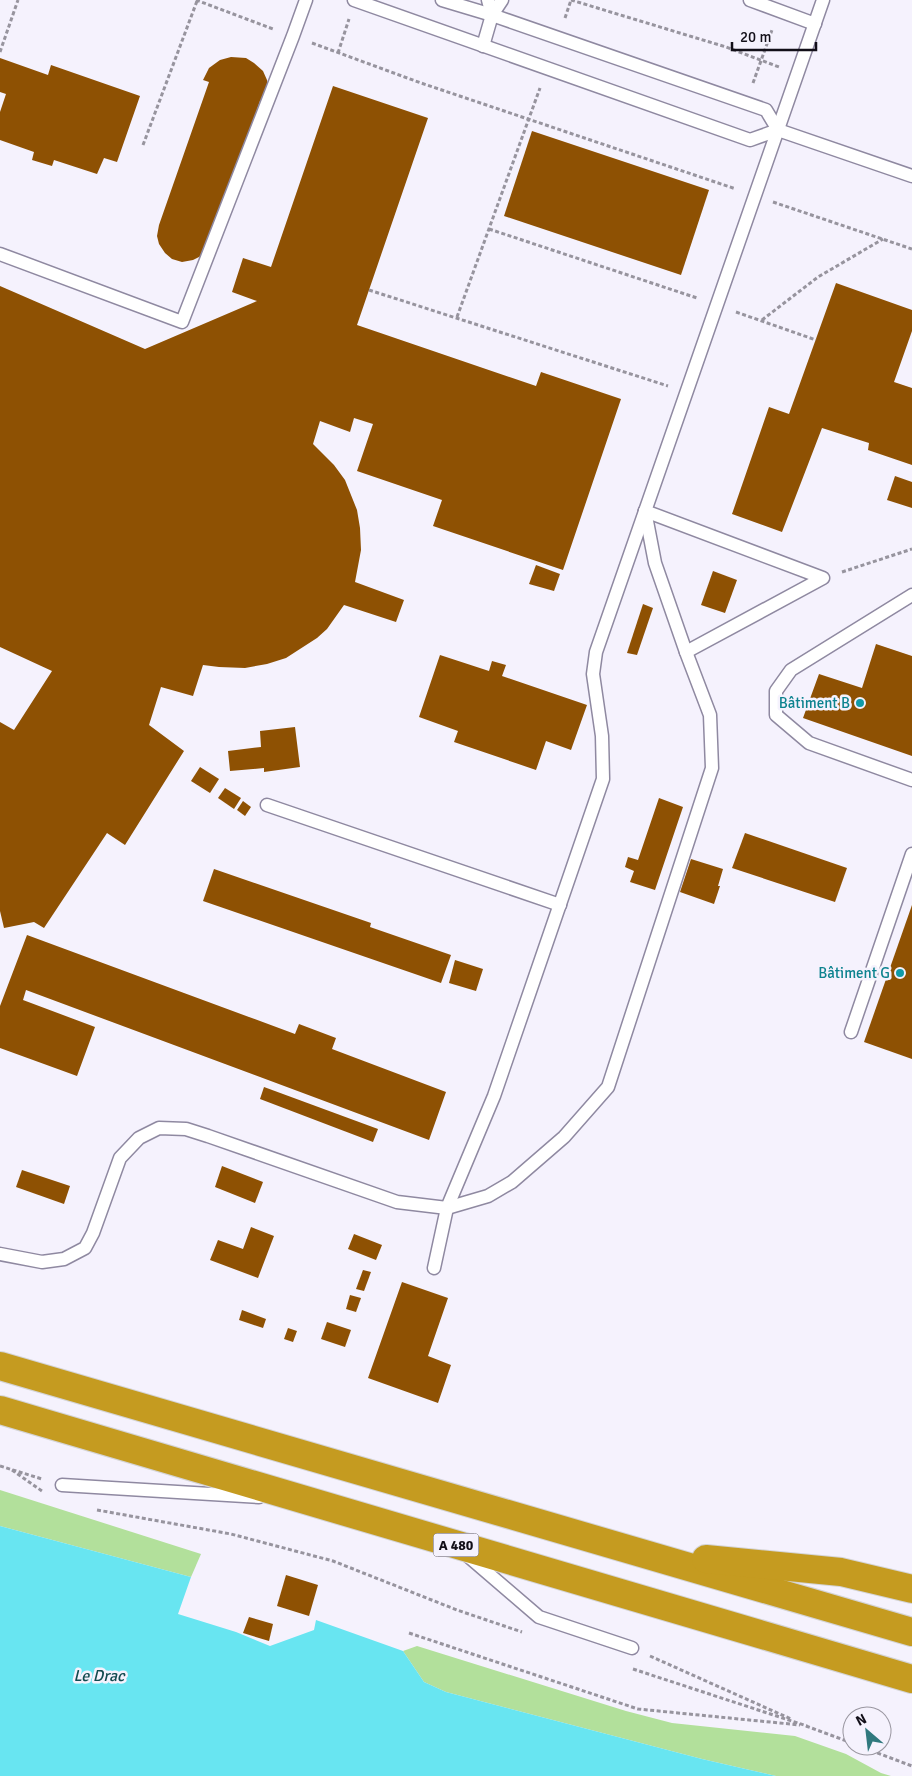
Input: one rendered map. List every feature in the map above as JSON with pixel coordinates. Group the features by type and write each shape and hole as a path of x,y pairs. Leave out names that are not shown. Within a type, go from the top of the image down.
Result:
{"highway":[{"path":"0,1366 912,1632"},
{"name":"A 480","path":"0,1410 912,1679"},
{"path":"642,1552 841,1572 912,1589"}],"lane":[{"path":"0,254 182,322 294,36 306,0"},
{"path":"354,0 750,140 778,130 912,176"},
{"path":"442,0 766,110 778,130"},
{"path":"488,0 492,16"},
{"path":"483,46 492,16 502,0"},
{"path":"750,0 815,24"},
{"path":"434,1268 447,1208 494,1096 604,779 602,736 593,674 596,652 824,0"},
{"path":"645,511 823,578"},
{"path":"0,1254 42,1262 64,1259 85,1248 93,1233 120,1158 139,1138 159,1128 186,1129 397,1202 447,1208 488,1196 512,1182 564,1137 608,1087 712,768 710,715 655,563 645,511"},
{"path":"686,652 823,578"},
{"path":"912,595 791,670 776,691 776,716 809,743 912,780"},
{"path":"267,805 560,905"},
{"path":"851,1032 912,854"},
{"path":"62,1485 304,1500"},
{"path":"454,1544 539,1617 632,1648"}],"path":[{"path":"0,52 18,0"},
{"path":"142,144 197,0 420,83 912,249"},
{"path":"570,0 726,47 798,74"},
{"path":"746,103 779,11"},
{"path":"338,53 346,28"},
{"path":"457,317 528,119"},
{"path":"489,229 718,305 816,340"},
{"path":"761,321 818,277 883,239"},
{"path":"369,290 687,393"},
{"path":"823,578 912,549"},
{"path":"0,1466 62,1485"},
{"path":"12,1470 48,1495"},
{"path":"90,1508 231,1534 333,1561 457,1610 530,1635"},
{"path":"408,1633 638,1709 807,1726"},
{"path":"632,1648 807,1726"},
{"path":"632,1668 842,1739"},
{"path":"886,1756 912,1766"}],"green space":[{"path":"0,1490 201,1554 191,1577 0,1526"},
{"path":"417,1646 626,1711 672,1723 795,1736 842,1753 842,1756 850,1756 881,1773 891,1776 776,1776 702,1759 446,1692 424,1682 403,1651"}],"water":[{"name":"Le Drac","path":"0,1526 191,1577 178,1614 236,1632 270,1646 314,1630 316,1620 403,1651 424,1682 446,1692 702,1759 776,1776 0,1776"}],"building":[{"path":"231,57 246,58 263,71 269,92 265,102 260,101 232,182 201,256 182,262 172,259 159,244 157,236 159,225 209,82 203,80 209,68 220,60"},
{"path":"0,58 48,75 51,65 140,96 117,162 104,158 97,174 54,160 52,166 32,160 34,152 0,140 0,112 6,94 0,92"},
{"path":"333,86 428,118 357,325 536,386 541,372 621,399 563,570 433,526 442,500 357,471 373,424 354,418 350,432 320,421 313,444 334,465 345,480 357,510 361,550 355,582 404,600 396,622 344,605 327,629 317,638 286,658 245,668 203,665 193,696 161,687 149,725 184,751 125,845 107,833 44,928 34,922 4,928 0,911 0,722 14,730 52,671 0,647 0,286 145,349 257,301 232,292 243,258 271,267"},
{"path":"532,131 709,190 681,275 504,216"},
{"path":"836,283 912,310 912,331 894,382 912,388 912,465 868,450 869,443 822,428 782,532 732,514 769,407 789,414"},
{"path":"895,476 912,482 912,508 887,500"},
{"path":"536,565 560,574 554,591 529,584"},
{"path":"713,571 737,580 725,613 701,605"},
{"path":"643,604 653,608 637,655 627,653"},
{"name":"Bâtiment B","path":"876,644 912,656 912,756 803,718 819,674 862,688"},
{"path":"440,655 489,671 492,661 506,665 502,676 587,705 571,750 546,741 536,770 454,742 458,731 419,717"},
{"path":"295,727 300,767 264,772 264,768 230,771 228,751 261,747 260,731"},
{"path":"200,767 219,779 210,793 191,781"},
{"path":"225,788 241,798 234,809 218,798"},
{"path":"659,798 683,807 655,890 630,882 634,871 625,867 628,857 638,860"},
{"path":"243,801 251,807 245,816 237,810"},
{"path":"745,833 847,868 835,902 732,868"},
{"path":"691,859 723,869 714,904 680,892"},
{"path":"214,869 371,923 370,927 451,955 441,983 203,901"},
{"name":"Bâtiment G","path":"912,905 912,1059 864,1042"},
{"path":"27,935 295,1034 299,1024 336,1038 332,1049 446,1092 429,1140 26,990 23,1000 95,1027 77,1076 0,1048 0,1006"},
{"path":"455,960 483,969 476,991 449,983"},
{"path":"264,1087 378,1129 373,1142 260,1099"},
{"path":"222,1166 263,1182 255,1203 215,1187"},
{"path":"22,1170 70,1186 64,1204 16,1187"},
{"path":"251,1227 274,1236 258,1278 210,1260 218,1240 243,1249"},
{"path":"354,1234 382,1245 376,1260 348,1249"},
{"path":"363,1270 371,1272 364,1291 356,1289"},
{"path":"402,1282 448,1298 428,1356 451,1365 438,1403 368,1378"},
{"path":"350,1295 361,1298 356,1312 346,1309"},
{"path":"242,1310 266,1319 263,1328 239,1320"},
{"path":"327,1322 351,1330 345,1347 321,1339"},
{"path":"288,1328 297,1331 293,1342 284,1339"},
{"path":"286,1575 318,1585 309,1616 277,1606"},
{"path":"249,1617 273,1624 269,1641 243,1633"}],"place":[{"name":"Bâtiment B","path":"860,703"},
{"name":"Bâtiment G","path":"900,973"}]}
